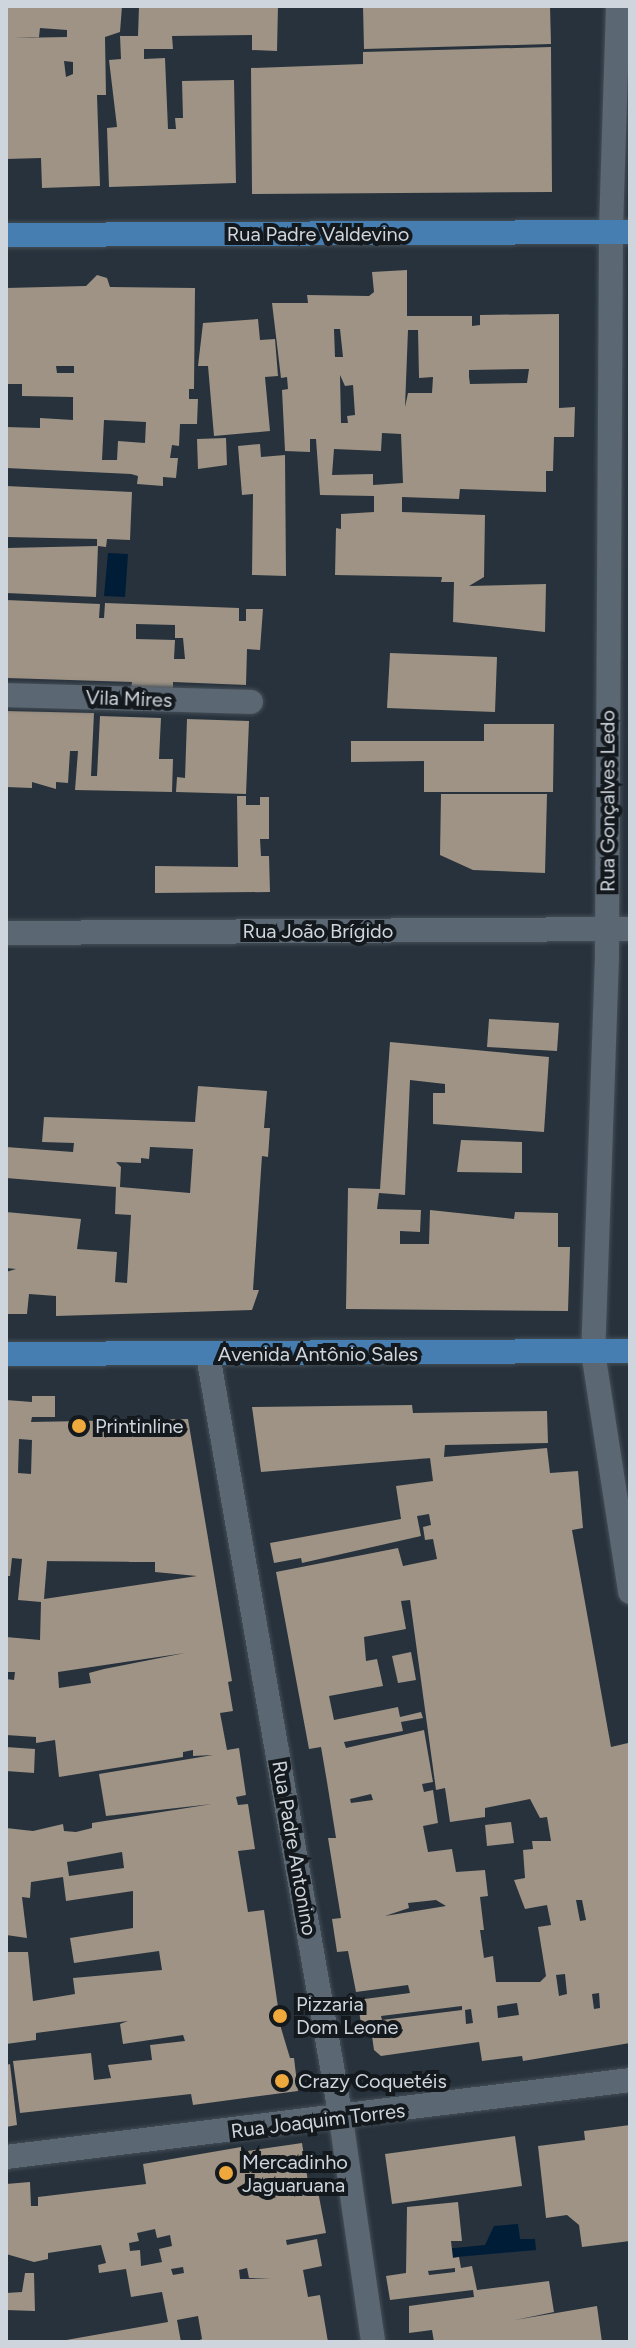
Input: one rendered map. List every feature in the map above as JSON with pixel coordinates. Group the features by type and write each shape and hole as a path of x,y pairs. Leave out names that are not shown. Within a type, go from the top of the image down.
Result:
{"main road":[{"name":"Rua Padre Valdevino","path":"6,235 621,232"},
{"name":"Avenida Antônio Sales","path":"6,1354 630,1351"}],"street":[{"name":"Rua Gonçalves Ledo","path":"618,6 621,232 618,929 593,1352 630,1592"},
{"name":"Vila Mires","path":"6,695 251,702"},
{"name":"Rua João Brígido","path":"6,933 618,929"},
{"name":"Rua Padre Antonino","path":"208,1355 341,2119 373,2342"},
{"name":"Rua Joaquim Torres","path":"6,2157 341,2119 630,2080"}],"water":[{"path":"108,553 128,554 125,597 104,596"},
{"path":"518,2224 520,2239 535,2239 536,2250 445,2258 444,2249 485,2245 494,2226"}],"building":[{"path":"6,6 122,6 120,32 105,37 106,95 97,95 100,186 42,188 41,158 6,159","holes":["40,28 67,30 67,37 13,38 39,37","64,61 73,62 73,74 66,77"]},
{"path":"139,6 278,6 277,51 252,50 252,35 172,36 173,49 144,49 144,59 165,58 168,129 176,129 175,118 183,118 182,81 234,80 236,183 109,187 107,128 117,127 109,60 121,59 120,36 138,36"},
{"path":"363,6 550,6 551,44 364,49"},
{"path":"551,47 552,192 252,194 251,68 363,64 363,52"},
{"path":"407,270 407,316 472,316 472,326 480,325 480,315 559,314 559,408 575,407 574,437 554,437 553,471 546,471 546,492 460,489 459,499 402,497 402,512 485,515 484,577 469,586 546,584 545,632 453,622 454,582 441,582 442,577 335,575 336,528 341,529 341,514 374,512 374,496 320,495 316,439 310,439 310,452 285,451 282,390 288,389 287,377 281,378 272,303 308,303 307,295 369,296 374,292 372,272","holes":["334,329 340,329 343,357 335,357","408,330 418,330 419,378 433,377 432,393 408,393 405,407","529,369 527,383 470,384 469,370","340,375 345,386 353,385 355,415 347,416 348,423 341,423","382,433 401,434 403,483 373,485 373,474 332,475 334,449 381,451"]},
{"path":"97,275 107,278 110,287 195,288 194,389 189,389 189,399 198,399 197,424 180,424 179,446 172,445 170,458 178,458 176,478 163,477 163,486 137,484 138,476 131,474 6,468 6,427 40,428 40,418 73,420 73,397 22,396 22,384 6,384 6,288 86,286","holes":["56,366 74,366 74,373 57,373","104,420 146,422 145,443 118,441 117,460 102,460"]},
{"path":"258,319 260,340 275,339 278,376 265,377 270,431 214,436 208,366 198,366 203,323"},
{"path":"226,438 227,465 198,469 197,439"},
{"path":"260,444 261,457 285,455 286,576 252,575 253,494 242,495 238,446"},
{"path":"6,486 132,492 130,540 107,539 106,547 98,546 96,597 6,593 6,548 97,546 97,539 6,537"},
{"path":"6,600 100,604 99,618 104,618 105,603 239,608 239,621 246,621 246,609 263,609 260,650 247,649 246,685 173,682 173,689 131,688 132,682 6,678","holes":["136,624 175,625 175,638 183,638 185,659 174,659 175,640 136,639"]},
{"path":"390,653 497,657 495,712 387,708"},
{"path":"6,711 94,713 91,776 97,776 100,716 161,718 159,759 173,759 172,792 75,790 78,751 70,751 68,783 56,782 56,789 32,782 32,788 6,787"},
{"path":"187,719 249,721 246,794 176,792 177,777 185,778"},
{"path":"484,724 554,724 553,792 424,792 424,761 351,762 351,741 484,741"},
{"path":"441,794 547,794 545,873 473,870 440,855"},
{"path":"237,796 246,796 246,805 260,805 260,797 269,797 269,839 260,839 261,856 269,856 270,892 155,893 155,866 238,867"},
{"path":"489,1019 559,1023 557,1051 487,1047"},
{"path":"390,1042 549,1057 544,1132 433,1124 433,1093 445,1093 445,1084 410,1080 405,1195 379,1193 377,1209 421,1210 420,1232 400,1231 400,1244 429,1244 430,1210 514,1219 515,1212 558,1213 558,1247 570,1247 568,1311 346,1309 348,1188 380,1189"},
{"path":"198,1086 267,1091 264,1128 270,1128 268,1157 262,1156 253,1290 259,1290 252,1310 56,1316 56,1296 29,1294 27,1314 6,1314 6,1272 16,1269 6,1268 6,1212 81,1219 77,1249 117,1252 115,1282 127,1283 131,1215 115,1214 116,1187 6,1178 6,1147 73,1152 74,1143 42,1142 44,1117 195,1122","holes":["150,1147 193,1149 190,1193 120,1187 121,1167 116,1162 141,1163 141,1158 149,1159"]},
{"path":"461,1140 522,1142 522,1173 457,1172"},
{"path":"32,1396 55,1396 55,1417 32,1417 31,1422 188,1419 232,1681 228,1682 233,1711 220,1713 227,1750 239,1748 246,1795 236,1797 238,1805 248,1804 255,1849 238,1851 248,1912 264,1910 281,2028 290,2058 294,2058 298,2091 193,2105 191,2094 20,2113 13,2061 91,2053 94,2080 111,2078 108,2065 152,2060 150,2045 185,2041 183,2035 123,2044 120,2024 128,2021 36,2033 36,2040 6,2044 6,1952 28,1952 33,2001 75,1994 73,1978 162,1970 159,1951 74,1963 70,1938 133,1928 133,1891 66,1901 63,1877 31,1882 30,1898 22,1897 27,1938 6,1935 6,1828 33,1831 63,1824 64,1831 76,1832 92,1828 92,1823 212,1804 106,1816 99,1774 213,1755 193,1756 193,1750 183,1752 183,1757 59,1777 55,1740 36,1743 36,1737 6,1735 6,1679 14,1680 15,1672 6,1672 6,1637 40,1640 41,1602 18,1600 22,1559 12,1558 10,1576 6,1576 6,1400 32,1402","holes":["19,1439 32,1440 31,1474 18,1473","47,1561 155,1562 155,1572 197,1576 44,1599","185,1653 89,1673 91,1683 59,1688 58,1672","122,1852 124,1868 69,1876 67,1862"]},
{"path":"412,1405 413,1413 547,1411 548,1443 445,1445 444,1457 547,1448 550,1473 578,1471 583,1528 572,1530 611,1747 628,1743 630,1754 630,2043 523,2061 522,2056 482,2061 479,2042 381,2056 374,2050 370,2022 361,2023 357,2000 410,1993 408,1985 356,1992 348,1951 337,1952 332,1919 341,1918 328,1838 336,1838 321,1747 309,1749 276,1572 398,1548 403,1566 437,1559 433,1539 425,1540 423,1527 431,1525 429,1514 417,1516 421,1536 302,1563 301,1558 274,1563 270,1543 401,1519 396,1486 433,1481 430,1458 261,1472 252,1407","holes":["410,1600 436,1790 445,1788 450,1822 485,1817 485,1808 530,1799 540,1818 547,1817 551,1841 532,1841 533,1849 523,1850 525,1878 514,1880 525,1909 547,1905 551,1925 538,1927 546,1976 540,1982 496,1982 493,1956 484,1958 480,1930 484,1930 480,1897 488,1896 485,1870 456,1872 452,1849 428,1852 423,1826 438,1823 433,1790 424,1792 422,1784 433,1782 424,1730 346,1748 344,1742 403,1731 401,1722 423,1718 421,1712 400,1717 398,1707 334,1720 329,1696 383,1686 377,1659 366,1661 364,1637 406,1629 401,1601","371,1794 373,1800 351,1803 350,1799","436,1900 446,1906 385,1916 409,1908 408,1903","576,1900 582,1900 586,1920 580,1921","565,1974 567,1994 559,1996 556,1975","599,1993 600,2008 594,2009 592,1994","517,2003 519,2015 498,2018 497,2006","462,2006 462,2010 382,2020 381,2016","471,2009 473,2023 466,2024 465,2010"]},
{"path":"411,1652 416,1680 398,1683 392,1656"},
{"path":"6,1747 35,1749 34,1773 6,1771"},
{"path":"511,1822 514,1843 487,1846 485,1825"},
{"path":"10,2064 17,2125 6,2127 6,2065"},
{"path":"630,2125 630,2241 582,2247 579,2225 567,2215 546,2218 538,2146 585,2140 584,2131"},
{"path":"515,2136 522,2186 392,2204 385,2154"},
{"path":"302,2143 308,2182 316,2181 326,2233 286,2240 287,2245 317,2239 322,2266 303,2270 308,2297 320,2295 328,2342 195,2342 202,2339 198,2316 177,2320 181,2342 55,2342 168,2322 162,2292 131,2297 126,2269 99,2273 98,2265 106,2263 101,2245 48,2253 48,2259 34,2262 6,2254 6,2184 30,2182 31,2206 38,2206 38,2197 146,2184 143,2164 241,2147 241,2152","holes":["155,2229 157,2238 170,2235 172,2246 159,2249 162,2262 141,2266 140,2250 130,2251 129,2243 139,2241 137,2233","183,2267 184,2273 173,2275 171,2269","247,2268 249,2278 271,2279 240,2279 239,2270"]},
{"path":"458,2202 462,2241 451,2241 453,2258 459,2257 461,2268 472,2266 477,2290 549,2281 554,2312 515,2320 597,2306 602,2342 434,2342 432,2330 409,2333 409,2306 474,2297 473,2290 390,2300 386,2276 406,2273 407,2207","holes":["455,2268 455,2272 429,2275 428,2271"]},
{"path":"25,2273 34,2273 35,2311 6,2310 6,2293 22,2292"}],"place":[{"name":"Printinline","path":"79,1426"},
{"name":"Pizzaria Dom Leone","path":"280,2016"},
{"name":"Crazy Coquetéis","path":"282,2081"},
{"name":"Mercadinho Jaguaruana","path":"226,2173"}]}
